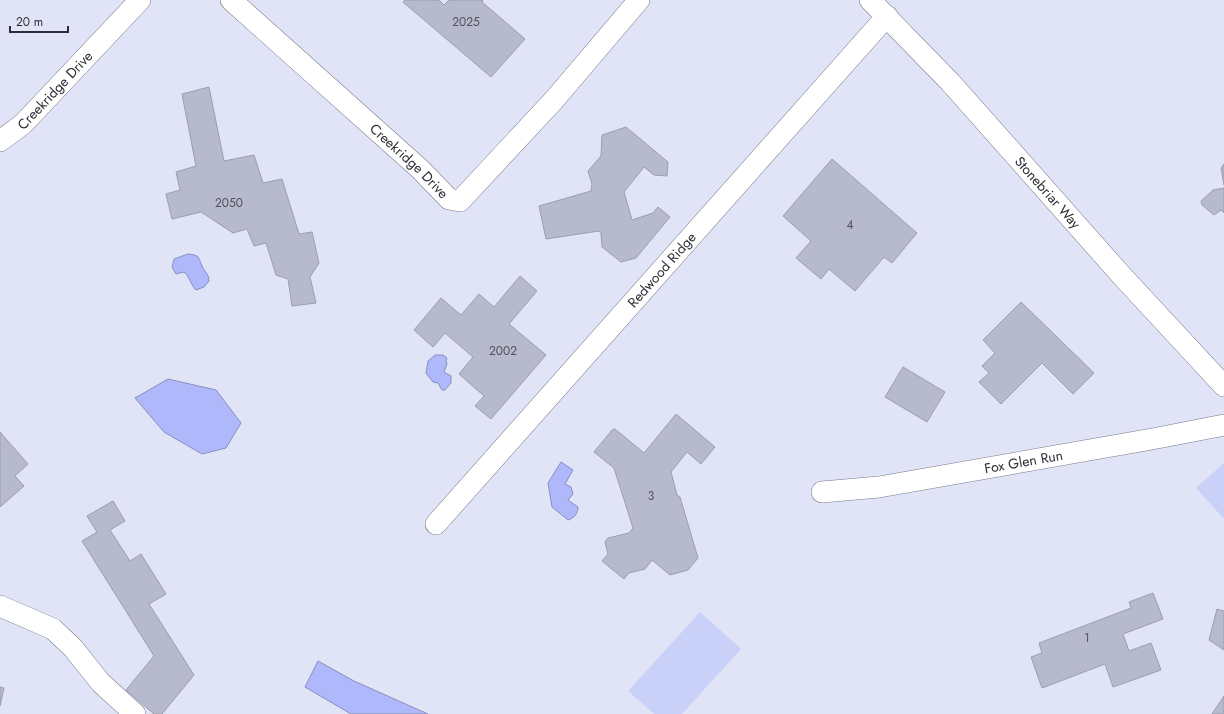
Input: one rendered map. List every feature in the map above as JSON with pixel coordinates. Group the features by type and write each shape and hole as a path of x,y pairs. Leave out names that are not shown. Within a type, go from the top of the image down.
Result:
{"street":[{"name":"Creekridge Drive","path":"0,141 24,124 140,0"},
{"name":"Creekridge Drive","path":"231,0 420,169 449,199 460,201 554,100 639,0"},
{"name":"Stonebriar Way","path":"870,0 950,82 1122,276 1224,386"},
{"name":"Redwood Ridge","path":"436,524 887,16"},
{"name":"Fox Glen Run","path":"822,492 879,488 1145,440 1224,424"},
{"path":"0,606 53,629 73,648 100,683 135,714"}],"shaded area":[{"path":"1224,463 1224,519 1196,488"},
{"path":"700,612 741,649 682,714 654,714 628,691"}],"water":[{"path":"188,254 198,257 209,278 209,281 204,287 196,290 184,272 176,274 172,267 174,259"},
{"path":"435,355 443,355 447,358 447,364 444,372 451,376 451,383 445,390 442,390 438,383 433,382 426,373 428,361"},
{"path":"168,379 216,390 241,423 226,448 202,454 164,432 135,398"},
{"path":"561,462 573,470 565,484 571,487 573,494 568,500 578,507 575,515 568,520 552,507 548,483"},
{"path":"318,661 354,681 428,714 351,714 305,687"}],"building":[{"path":"405,0 439,0 444,5 449,0 483,0 482,2 525,39 491,77 403,2"},
{"path":"209,87 224,161 254,155 263,183 282,179 299,234 312,232 319,263 310,277 316,303 292,306 288,279 276,275 266,243 254,246 247,229 233,233 201,212 172,219 166,194 180,190 176,172 196,166 182,94"},
{"path":"626,127 668,162 667,176 654,175 644,167 624,192 632,220 653,213 658,207 670,217 636,258 621,262 602,247 601,233 599,231 546,239 539,206 591,191 592,184 588,171 601,156 602,135"},
{"path":"832,159 917,233 892,263 884,257 855,291 829,269 821,279 796,258 811,241 783,216"},
{"path":"1224,164 1224,185 1221,168"},
{"path":"1224,188 1224,213 1221,210 1214,215 1202,205 1201,201 1213,190"},
{"path":"520,276 537,291 509,324 546,355 491,419 475,406 484,396 459,374 473,357 445,333 433,347 414,330 441,298 461,315 479,294 494,307"},
{"path":"1021,302 1094,373 1073,394 1042,363 1001,404 979,382 989,373 982,366 995,353 983,340"},
{"path":"903,367 945,392 927,422 885,397"},
{"path":"676,414 715,447 701,464 687,452 671,472 698,558 688,570 670,575 652,560 645,569 629,573 624,579 602,561 608,554 605,542 608,538 629,533 633,528 614,468 594,452 612,430 615,429 644,453"},
{"path":"0,432 28,464 15,476 24,486 0,507"},
{"path":"113,501 125,521 110,530 130,561 141,554 166,594 149,604 194,675 162,714 154,714 126,690 154,656 82,541 97,532 87,516"},
{"path":"1153,593 1163,619 1123,634 1129,651 1151,643 1161,670 1113,687 1105,664 1042,688 1031,657 1042,653 1039,643 1131,608 1129,602"},
{"path":"1217,609 1224,611 1224,650 1209,640"},
{"path":"0,687 4,688 0,706"},
{"path":"1224,696 1224,714 1212,714"}]}
